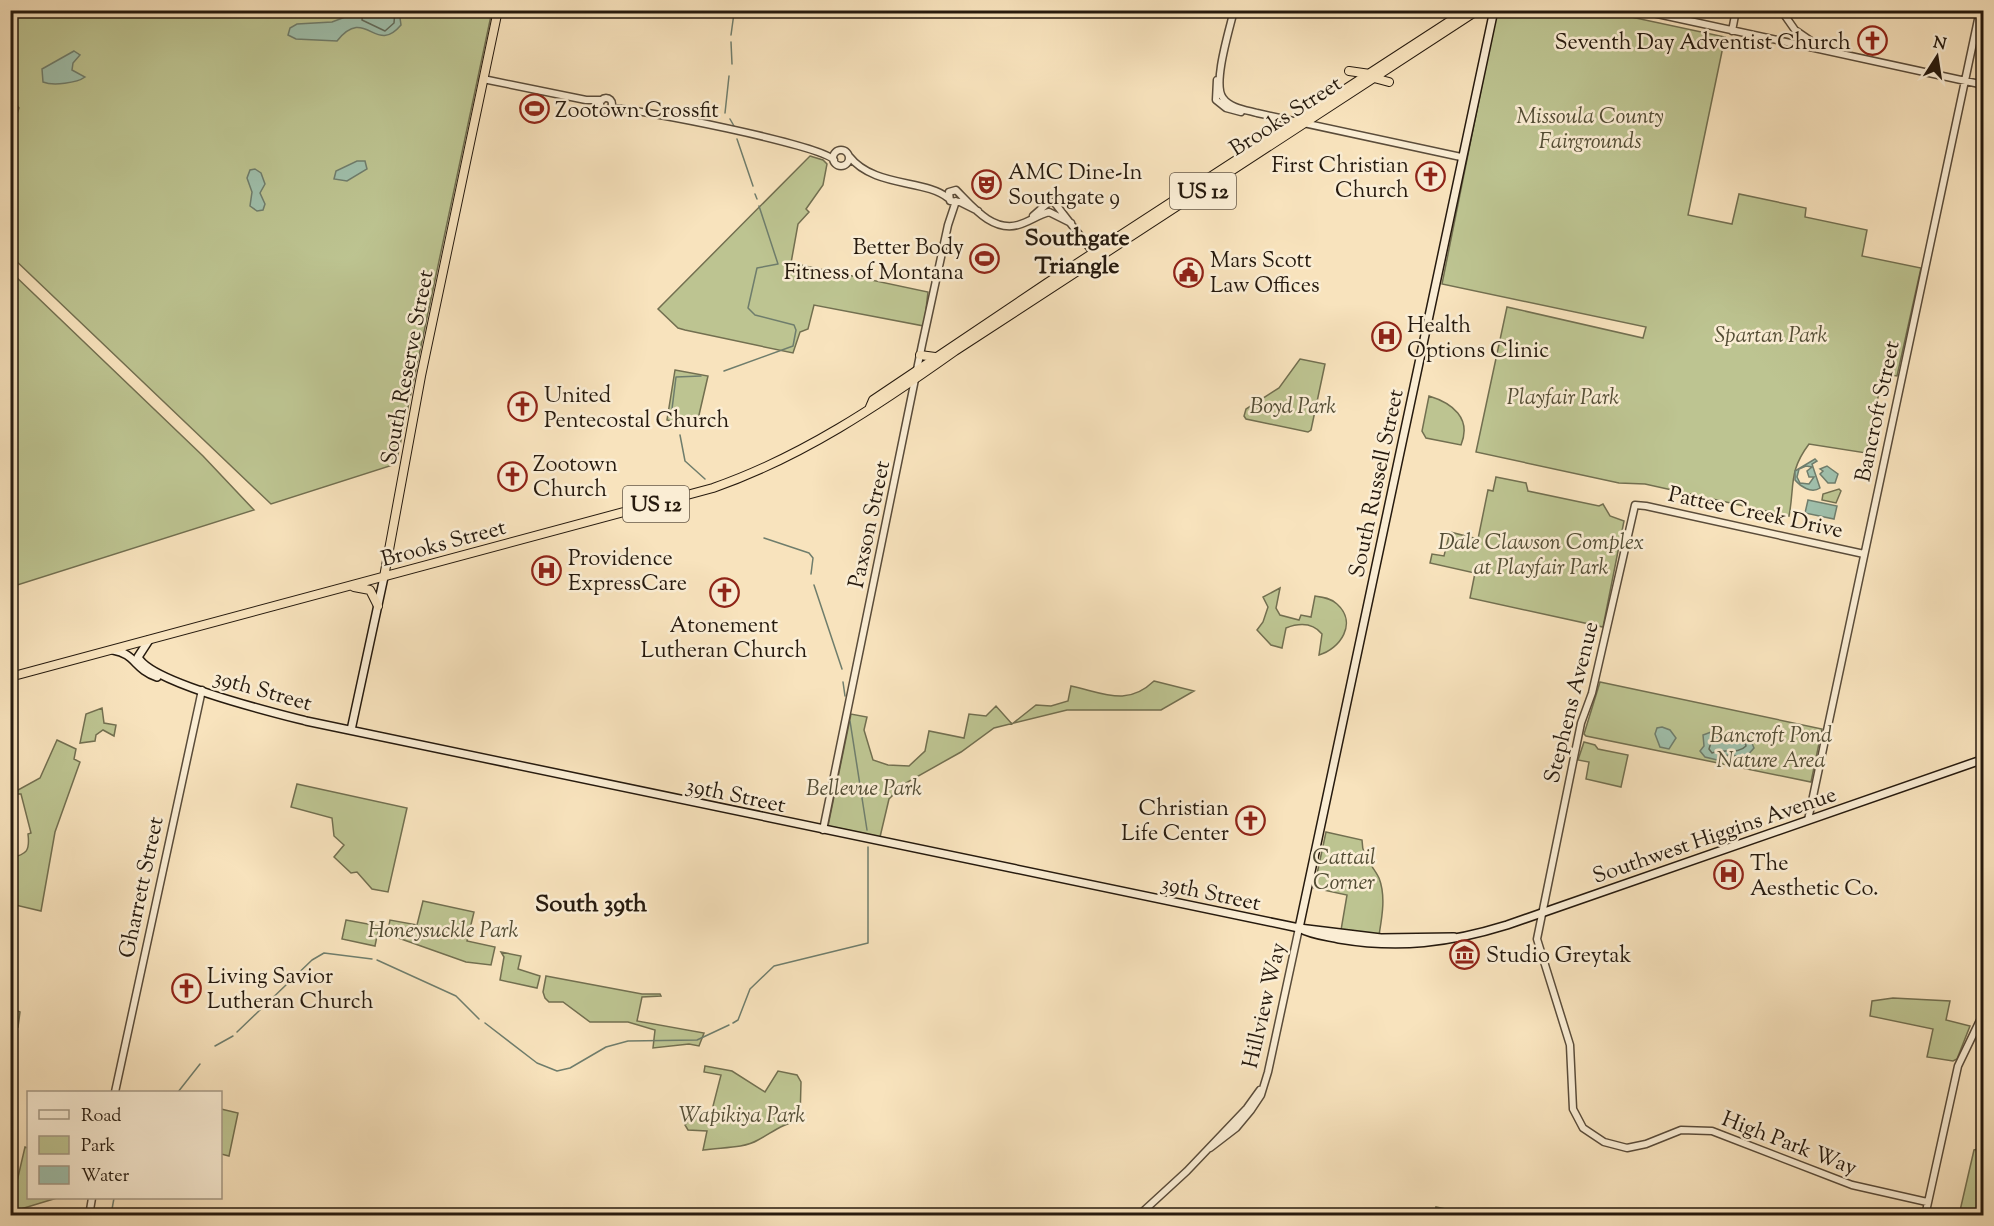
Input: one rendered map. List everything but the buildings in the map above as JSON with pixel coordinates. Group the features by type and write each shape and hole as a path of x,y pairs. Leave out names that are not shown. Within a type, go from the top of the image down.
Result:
{"highway":[{"name":"South Reserve Street","path":"384,577 421,376 498,10"},
{"name":"Brooks Street","path":"1302,122 1353,85 1372,76 1467,10"},
{"name":"Brooks Street","path":"10,677 727,483 794,455 870,407 873,400 916,375 1372,76 1478,10"},
{"path":"1353,85 1354,78 1349,71 1389,82"},
{"name":"Brooks Street","path":"916,375 939,355 1096,256"},
{"path":"920,355 928,358 939,355"},
{"path":"349,586 370,590 378,606"}],"main road":[{"name":"South Russell Street","path":"1299,928 1494,10"},
{"name":"South Reserve Street","path":"351,730 384,577"},
{"name":"39th Street","path":"149,640 139,653 139,660 169,679"},
{"name":"39th Street","path":"113,650 128,653 146,673 250,706 351,730 1299,928"},
{"name":"Southwest Higgins Avenue","path":"1299,928 1369,937 1423,938 1454,937 1499,927 1983,759"},
{"name":"Southwest Higgins Avenue","path":"1299,928 1309,934 1371,944 1441,943 1454,937"},
{"name":"Southwest Higgins Avenue","path":"1371,944 1418,942 1423,938"}],"street":[{"path":"1234,10 1220,73 1220,91 1225,101 1257,113 1461,157"},
{"path":"1639,10 1983,84"},
{"path":"1732,31 1736,10"},
{"path":"1781,10 1795,30 1826,52"},
{"name":"Bancroft Street","path":"1808,820 1980,10"},
{"path":"483,79 601,103 605,110 611,105 814,149 845,151 867,170"},
{"path":"814,149 834,160 838,165 867,170 890,181 958,199 990,221 1002,226 1011,226 1053,211"},
{"path":"834,160 837,151"},
{"path":"846,165 849,156"},
{"path":"949,196 956,190 958,199"},
{"name":"Paxson Street","path":"948,225 949,196"},
{"name":"Paxson Street","path":"823,830 920,355 948,225 958,199"},
{"path":"1029,220 1046,204 1053,201 1053,211"},
{"path":"1046,204 1071,223 1096,256"},
{"name":"Pattee Creek Drive","path":"1640,504 1864,554"},
{"name":"Stephens Avenue","path":"1542,913 1580,730 1592,693 1632,509 1640,504"},
{"name":"Gharrett Street","path":"115,1091 202,690"},
{"name":"High Park Way","path":"1542,913 1537,943 1571,1052 1574,1109 1580,1123 1593,1137 1627,1148 1646,1144 1681,1130 1712,1131 1852,1185 1927,1202"},
{"name":"Hillview Way","path":"1138,1215 1210,1148 1236,1128 1258,1100 1268,1072 1299,928"},
{"path":"1924,1215 1958,1066 1983,1011"},
{"path":"89,1215 92,1199"}],"green space":[{"path":"1497,10 1603,11 1725,37 1688,215 1732,224 1739,194 1806,208 1805,217 1867,230 1862,256 1921,268 1897,376 1883,374 1866,453 1809,444 1795,471 1789,516 1645,484 1619,483 1476,452 1507,307 1643,338 1646,327 1442,284"},
{"path":"17,11 492,11 396,464 271,504 12,257 14,236 10,232 10,119 13,112 17,114 19,108 14,102 17,93 10,90 13,44 11,38"},
{"path":"810,156 823,160 827,164 823,185 806,209 809,212 798,224 791,263 928,292 924,326 814,305 808,329 800,332 793,353 678,328 658,309"},
{"path":"11,272 203,456 254,510 11,587"},
{"name":"Boyd Park","path":"1300,359 1325,364 1311,430 1308,432 1246,419 1244,416 1246,409 1279,388"},
{"path":"675,370 708,376 696,428 667,420"},
{"path":"1429,396 1452,407 1462,419 1464,435 1461,445 1426,438 1422,431"},
{"name":"Dale Clawson Complex at Playfair Park","path":"1496,477 1526,483 1528,491 1599,506 1603,504 1610,516 1624,521 1603,627 1470,598 1475,573 1430,563 1432,554 1444,556 1450,532 1478,539 1488,490 1493,491"},
{"path":"1839,489 1841,491 1836,503 1822,500 1823,494"},
{"path":"1280,588 1276,608 1280,615 1299,620 1301,615 1311,617 1315,596 1329,599 1337,604 1343,611 1346,627 1344,634 1334,647 1319,655 1322,634 1310,626 1296,625 1286,628 1282,648 1271,645 1257,630 1263,622 1268,607 1263,597"},
{"path":"1154,681 1194,691 1161,710 1067,710 1013,723 1036,705 1051,706 1068,701 1071,686 1115,696 1125,696 1144,689"},
{"name":"Bancroft Pond Nature Area","path":"1600,682 1822,729 1811,782 1586,736 1584,734"},
{"name":"Bellevue Park","path":"996,706 1012,724 994,728 961,752 904,784 889,799 880,837 828,826 851,714 867,717 864,730 873,760 888,765 909,766 925,751 929,731 964,738 969,714 986,716"},
{"path":"102,708 104,723 116,725 114,736 103,730 96,735 95,741 80,743 86,714"},
{"path":"57,740 76,749 74,759 80,762 55,832 41,911 11,904 11,858 26,851 28,834 31,833 21,794 17,794 18,790 40,778"},
{"path":"1584,742 1595,745 1598,749 1628,755 1621,787 1586,779 1589,762 1578,760"},
{"path":"297,784 407,808 388,892 372,889 357,872 351,873 334,857 344,845 334,836 332,818 291,807"},
{"name":"Cattail Corner","path":"1326,832 1362,840 1366,856 1381,885 1383,906 1379,935 1341,930 1347,895 1314,888"},
{"name":"Honeysuckle Park","path":"423,901 474,912 467,941 495,947 491,965 466,962 387,934 390,920 417,925"},
{"path":"346,920 379,926 375,946 342,939"},
{"name":"Honeysuckle Park","path":"501,952 521,956 518,969 540,976 537,988 500,980 504,957"},
{"name":"Honeysuckle Park","path":"546,976 642,994 660,994 661,996 642,997 637,1021 704,1033 699,1046 689,1044 653,1048 655,1030 628,1022 590,1022 563,1002 549,1002 545,998 543,992"},
{"path":"1893,998 1950,1001 1946,1020 1970,1026 1957,1059 1953,1061 1927,1057 1933,1029 1870,1016 1872,1001"},
{"path":"11,1008 20,1012 18,1027 11,1025"},
{"name":"Wapikiya Park","path":"705,1066 732,1071 765,1092 778,1071 797,1075 801,1082 800,1120 783,1126 752,1143 703,1150 707,1131 688,1130 685,1125 696,1111 711,1114 721,1075 704,1072"},
{"path":"222,1109 238,1113 229,1156 222,1154"},
{"path":"25,1147 27,1148 27,1199 54,1199 11,1212 11,1189 15,1190"},
{"path":"1983,1148 1983,1215 1959,1215 1974,1150"},
{"path":"1436,1207 1475,1215 1434,1215"}],"water":[{"path":"361,11 399,11 401,25 392,33 384,36 363,28 347,31 337,41 296,39 288,35 290,28 297,24 332,22"},
{"path":"74,51 80,55 73,63 72,70 85,77 65,83 43,82 42,69"},
{"path":"357,161 365,161 367,169 347,181 334,179 336,171"},
{"path":"255,169 261,173 265,184 260,193 265,204 263,210 257,211 250,206 252,192 247,178 250,170"},
{"path":"1815,459 1817,461 1812,464 1820,488 1809,490 1803,487 1795,480 1795,471","holes":["1806,466 1812,467 1807,471 1809,477 1814,477 1809,484 1800,483 1797,477 1799,469"]},
{"path":"1827,466 1838,474 1835,483 1828,483 1820,474 1823,471 1820,469"},
{"path":"1808,500 1837,506 1834,519 1805,513"},
{"path":"1657,728 1670,730 1676,738 1669,749 1660,747 1655,734"},
{"path":"1711,732 1727,737 1730,732 1742,735 1748,738 1754,748 1744,759 1742,756 1720,755 1717,760 1705,757 1700,751 1704,746 1703,735"}],"waterway":[{"path":"731,35 734,13"},
{"path":"731,42 732,64"},
{"path":"725,113 729,76"},
{"path":"730,119 734,126"},
{"path":"737,139 753,186"},
{"path":"755,194 757,199"},
{"path":"724,371 793,346 796,330 794,325 755,315 748,308 757,268 778,264 759,206"},
{"path":"672,409 676,377 701,376"},
{"path":"680,435 685,461 705,479"},
{"path":"764,538 809,553 813,558 811,574"},
{"path":"814,585 842,669"},
{"path":"843,682 845,696"},
{"path":"850,721 867,830"},
{"path":"733,1023 738,1020 750,989 774,966 868,943 868,847"},
{"path":"237,1032 312,960 324,953 372,959"},
{"path":"377,960 456,996 479,1019"},
{"path":"485,1023 537,1063 557,1071 570,1068 606,1047 628,1041 697,1040 729,1025"},
{"path":"215,1046 233,1036"},
{"path":"179,1091 200,1064"},
{"path":"111,1215 114,1199"}],"place":[{"name":"Seventh Day Adventist Church","path":"1872,41"},
{"name":"Zootown Crossfit","path":"534,109"},
{"name":"First Christian Church","path":"1430,177"},
{"name":"AMC Dine-In Southgate 9","path":"987,184"},
{"name":"Better Body Fitness of Montana","path":"985,259"},
{"name":"Mars Scott Law Offices","path":"1189,272"},
{"name":"Health Options Clinic","path":"1386,337"},
{"name":"United Pentecostal Church","path":"523,407"},
{"name":"Zootown Church","path":"512,476"},
{"name":"Providence ExpressCare","path":"547,570"},
{"name":"Atonement Lutheran Church","path":"724,592"},
{"name":"Christian Life Center","path":"1250,820"},
{"name":"The Aesthetic Co.","path":"1729,875"},
{"name":"Studio Greytak","path":"1465,954"},
{"name":"Living Savior Lutheran Church","path":"186,988"}],"district":[{"name":"Southgate Triangle","path":"1077,251"},
{"name":"South 39th","path":"591,903"}],"park label":[{"name":"Missoula County Fairgrounds","path":"1590,128"},
{"name":"Spartan Park","path":"1771,334"},
{"name":"Playfair Park","path":"1563,396"}]}
